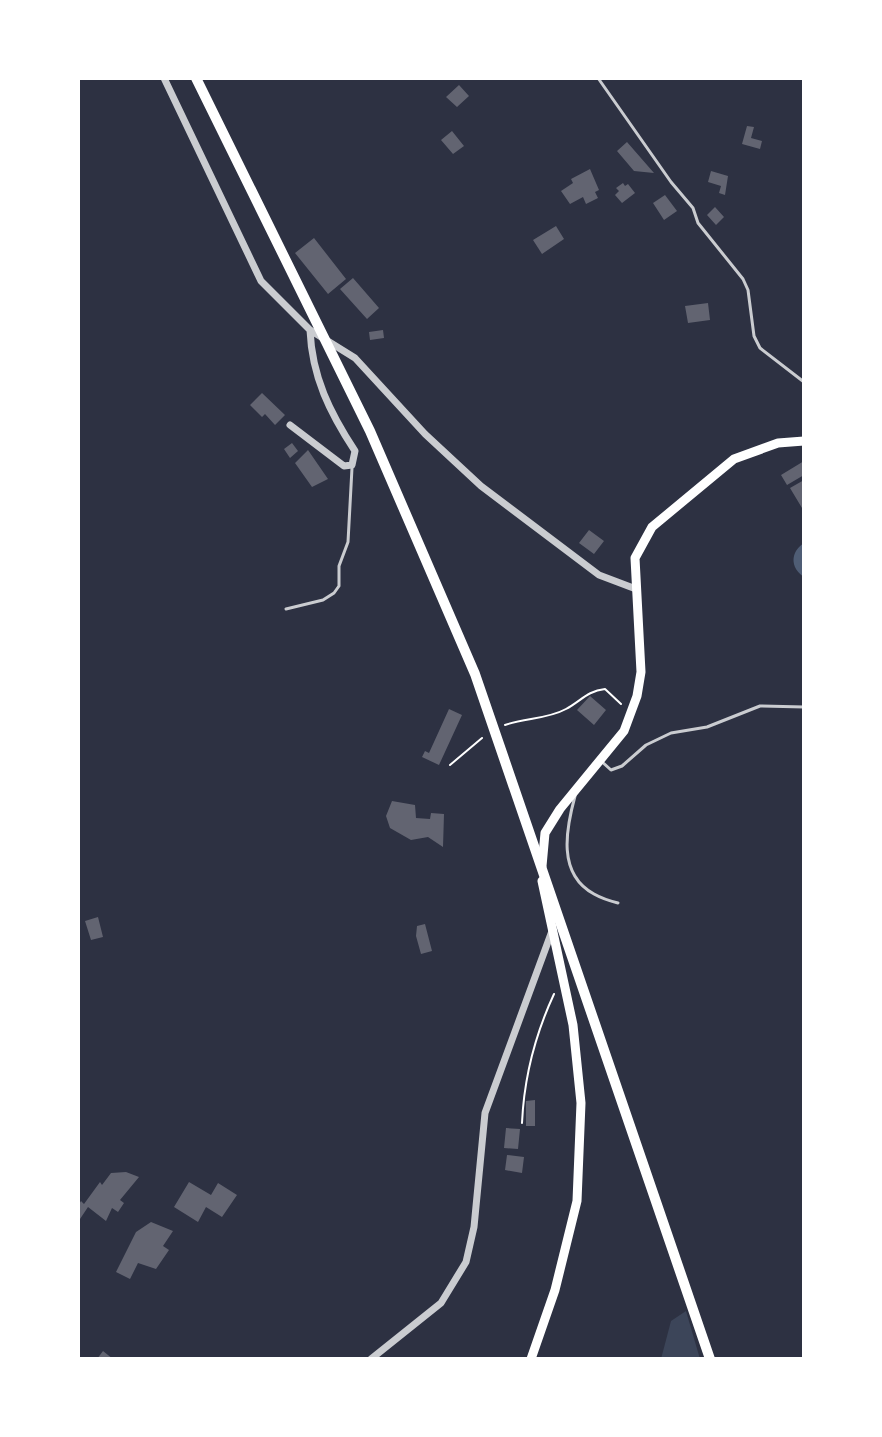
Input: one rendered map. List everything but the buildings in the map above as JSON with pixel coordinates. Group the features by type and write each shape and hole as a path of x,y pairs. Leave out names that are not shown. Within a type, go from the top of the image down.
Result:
{"main road":[{"path":"196,78 370,431 475,674 710,1359"},
{"path":"531,1359 555,1290 577,1201 581,1103 573,1025 542,882 545,833 624,731 641,672 635,558 652,527 734,459 778,443 804,441"}],"street":[{"path":"164,78 261,281 310,330 355,358 425,434 481,486 599,575 636,589"},
{"path":"290,425 344,466 352,465 355,451 331,415 321,390 311,352 310,330"},
{"path":"371,1359 441,1303 466,1262 474,1227 485,1113 552,929"}],"lane":[{"path":"598,78 671,182 693,208 698,223 743,279 748,290 754,336 760,348 804,382"},
{"path":"286,609 323,600 339,586 339,566 348,542 352,465"},
{"path":"601,761 611,770 622,766 646,745 671,733 707,727 760,706 804,707"},
{"path":"577,789 568,823 566,854 573,873 592,893 618,903"}],"path":[{"path":"497,730 506,724 567,708 595,690 605,689 630,713"},
{"path":"450,765 487,736"},
{"path":"522,1123 524,1089 532,1057 545,1013 563,975"}],"shaded area":[{"path":"804,543 804,577 794,565 794,555"},
{"path":"686,1311 700,1359 661,1359 671,1321"}]}
